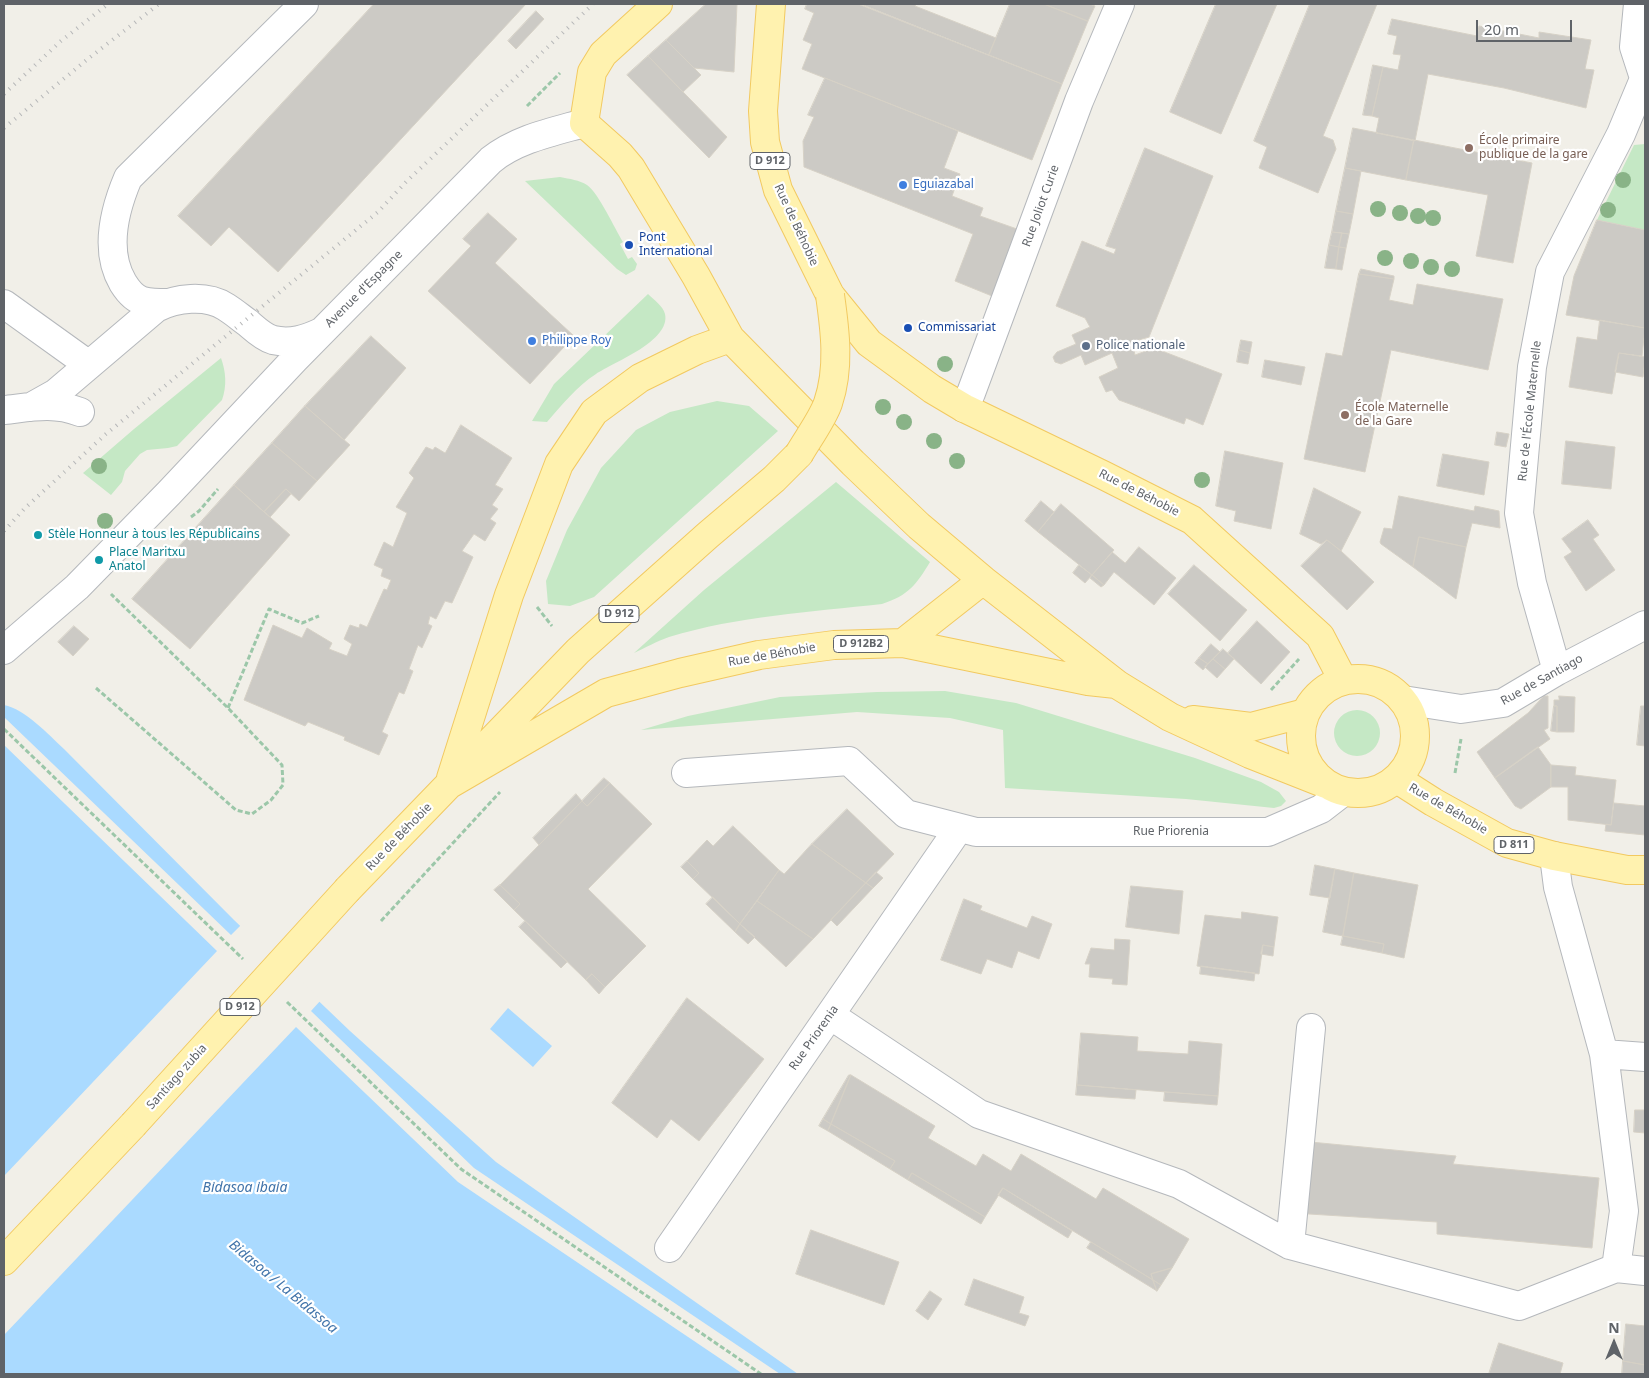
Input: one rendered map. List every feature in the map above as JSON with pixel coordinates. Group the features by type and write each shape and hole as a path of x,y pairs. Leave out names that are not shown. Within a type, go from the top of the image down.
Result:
{"main road":[{"path":"584,123 592,72 596,64 603,54 658,4"},
{"name":"Rue de Béhobie","path":"771,4 763,111 765,142 778,190 830,294 869,343 932,388 964,408 1103,474 1192,520 1320,636 1343,680"},
{"name":"Rue de Béhobie","path":"584,123 620,155 631,168 696,276 730,338 853,463 920,526 983,580 1118,685 1170,717 1250,754 1334,788"},
{"name":"Rue de Béhobie","path":"348,889 578,651 774,479 799,454 828,404 834,374 836,334 830,294"},
{"name":"Rue de Béhobie","path":"450,784 509,595 559,464 594,412 640,378 697,350 730,338"},
{"name":"D 912B2","path":"903,643 983,580"},
{"name":"Rue de Béhobie","path":"450,784 606,693 680,673 759,655 834,645 903,643 1088,681 1118,685"},
{"path":"1360,678 1376,681 1391,688 1403,700 1412,715 1416,732 1415,749 1408,765 1398,779 1381,789 1362,794 1334,788 1311,770 1302,752 1300,732 1305,713 1314,699 1327,687 1343,680 1360,678"},
{"name":"Rue de Béhobie","path":"1170,717 1251,726 1305,713"},
{"name":"Rue de Béhobie","path":"1398,779 1433,802 1507,843 1554,856 1627,870 1645,870"},
{"name":"Santiago zubia","path":"4,1261 133,1125 348,889"}],"street":[{"path":"304,4 128,178 119,201 114,224 112,249 115,266 126,288 142,301 167,303 190,299 214,302 225,306 272,340 298,341 323,331"},
{"name":"Rue Joliot Curie","path":"964,408 1079,100 1120,4"},
{"path":"1638,4 1634,47 1645,79"},
{"name":"Rue de l'École Maternelle","path":"1557,671 1532,582 1519,513 1532,366 1550,272 1621,134 1645,79"},
{"name":"Avenue d'Espagne","path":"4,650 77,587 471,179 502,151 516,144 584,123"},
{"path":"31,407 56,393 156,308 167,303"},
{"path":"4,304 88,366"},
{"path":"4,410 54,405 80,412"},
{"name":"Rue de Santiago","path":"1403,700 1461,709 1503,703 1557,671 1645,625"},
{"name":"Rue Priorenia","path":"686,773 849,762 906,814 976,832 1268,832 1321,809 1334,788"},
{"name":"Rue Priorenia","path":"669,1248 959,828"},
{"path":"1554,856 1558,887 1604,1054 1624,1211 1616,1268"},
{"path":"830,1014 979,1114 1179,1184 1290,1244 1519,1306 1616,1268 1645,1271"},
{"path":"1290,1244 1311,1028"},
{"path":"1604,1054 1645,1057"}],"path":[{"path":"524,110 562,71"},
{"path":"533,602 552,626"},
{"path":"96,688 236,810 252,814 271,800 283,785 282,765 156,636 120,604"},
{"path":"228,708 269,609 302,623 319,616"},
{"path":"1266,696 1302,656"},
{"path":"4,729 246,963"},
{"path":"1456,773 1462,731"},
{"path":"382,920 504,788"},
{"path":"282,997 461,1169 761,1374"}],"green space":[{"path":"1645,144 1645,230 1597,220 1634,145"},
{"path":"560,177 581,182 591,189 623,242 620,244 628,259 632,257 637,264 635,270 626,275 617,269 525,181"},
{"path":"648,294 665,314 664,324 651,342 582,384 547,422 532,421 554,384"},
{"path":"221,358 225,379 225,390 222,400 177,446 147,450 140,454 125,471 122,482 111,495 83,473 134,429"},
{"path":"717,401 749,406 778,431 594,597 570,606 548,604 546,581 567,530 601,468 636,430 670,412"},
{"path":"836,482 930,562 911,588 899,597 882,604 748,619 721,624 669,637 634,653 704,590"},
{"path":"945,691 1016,703 1195,758 1261,782 1279,792 1286,801 1281,806 1274,808 1186,799 1005,788 1003,730 950,718 857,712 641,730 688,716 780,697"},
{"path":"1357,710 1370,714 1376,720 1380,733 1376,746 1370,752 1357,756 1344,752 1338,746 1334,733 1338,720 1344,714"}],"water":[{"name":"Bidasoa ibaia","path":"4,705 20,711 44,730 234,920 350,1031 496,1162 798,1374 4,1374"},
{"path":"508,1008 552,1046 533,1067 490,1029"}],"pier":[{"path":"4,717 231,935 242,924 321,1000 311,1011 474,1168 780,1374 743,1374 458,1182 296,1027 4,1335 4,1176 217,951 4,745"}],"building":[{"path":"374,4 526,4 278,272 229,227 211,246 178,216"},
{"path":"706,4 737,4 734,72 694,68 666,40"},
{"path":"807,4 858,4 1062,84 1032,160 802,69 812,44 803,40 814,13 805,9"},
{"path":"861,4 916,4 915,6 996,38 989,55"},
{"path":"1010,4 1044,4 1088,21 1062,84 989,55"},
{"path":"1044,4 1089,4 1095,6 1088,21"},
{"path":"1216,4 1277,4 1221,134 1170,112"},
{"path":"1310,4 1377,4 1323,136 1333,140 1336,149 1318,193 1259,168 1267,147 1254,141"},
{"path":"536,11 544,19 516,49 508,41"},
{"path":"1392,19 1477,36 1479,26 1539,38 1539,32 1591,40 1585,69 1594,70 1586,108 1504,88 1428,74 1415,141 1376,133 1379,118 1372,116 1383,67 1398,70 1401,55 1393,54 1397,36 1388,34"},
{"path":"666,40 701,75 683,92 648,56"},
{"path":"648,56 727,137 709,158 627,75"},
{"path":"1373,65 1383,67 1372,116 1363,115"},
{"name":"Eguiazabal","path":"825,78 958,131 944,168 960,174 952,196 983,208 980,216 1017,229 992,296 955,281 973,234 804,167 803,141 814,117 808,115"},
{"path":"1353,128 1414,140 1406,180 1345,168"},
{"path":"1414,140 1532,163 1513,263 1476,256 1488,195 1406,180"},
{"path":"1145,148 1213,176 1149,337 1132,342 1135,355 1154,348 1222,374 1203,425 1186,418 1184,424 1119,400 1112,390 1106,392 1099,377 1118,368 1112,353 1085,365 1081,355 1061,364 1055,362 1053,357 1057,352 1076,344 1072,335 1090,327 1085,318 1056,306 1082,241 1114,254 1116,249 1106,246"},
{"path":"1345,168 1361,171 1353,214 1336,211"},
{"path":"1336,211 1353,214 1349,234 1332,232"},
{"path":"488,213 517,239 495,263 574,336 530,384 428,291 471,246 463,239"},
{"path":"1597,220 1645,230 1645,328 1566,315 1574,276"},
{"path":"1332,232 1342,233 1339,247 1329,245"},
{"path":"1342,233 1349,234 1346,248 1339,247"},
{"path":"1329,245 1339,247 1336,269 1325,268"},
{"path":"1339,247 1346,248 1342,270 1336,269"},
{"path":"1361,269 1394,276 1394,279 1359,274"},
{"name":"École Maternelle de la Gare","path":"1359,274 1394,279 1389,300 1413,305 1417,284 1503,299 1488,370 1391,350 1365,472 1304,459 1326,353 1342,356"},
{"path":"1600,320 1645,328 1642,356 1619,353 1612,394 1569,387 1577,337 1597,340"},
{"path":"371,336 406,368 344,440 305,406"},
{"path":"1241,340 1252,342 1250,353 1239,350"},
{"path":"1239,350 1250,353 1248,364 1237,362"},
{"path":"1619,353 1645,357 1643,377 1615,372"},
{"path":"1265,360 1305,367 1301,385 1262,377"},
{"path":"305,406 350,445 317,481 272,443"},
{"path":"461,425 512,458 495,485 503,489 492,505 498,509 490,519 496,523 485,541 474,534 462,551 473,557 452,603 445,601 436,619 430,616 428,624 432,626 422,648 418,645 409,669 413,671 404,694 399,692 382,732 388,735 379,755 344,740 345,737 308,722 305,726 244,700 273,625 302,638 307,628 332,643 329,649 347,656 352,644 344,639 350,625 359,628 360,624 367,627 384,589 387,590 391,580 381,576 383,569 374,565 384,542 393,547 407,513 396,507 414,478 409,473 426,447 433,450 435,447 445,453"},
{"path":"1497,432 1509,434 1506,447 1495,445"},
{"path":"1566,441 1615,447 1611,489 1562,484"},
{"path":"272,443 317,481 299,501 286,489 264,512 234,485"},
{"path":"1225,451 1283,463 1271,529 1234,521 1236,511 1216,506"},
{"path":"1443,454 1489,462 1484,495 1437,486"},
{"path":"234,485 290,535 190,649 132,599"},
{"path":"1314,488 1361,512 1341,551 1327,540 1321,544 1300,534"},
{"path":"286,489 291,494 270,517 264,512"},
{"path":"1399,496 1474,511 1475,506 1499,511 1500,528 1472,523 1466,547 1419,537 1413,567 1380,542 1384,528 1392,529"},
{"path":"1041,501 1054,512 1038,532 1025,521"},
{"path":"1061,504 1114,550 1092,575 1038,532"},
{"path":"1588,520 1599,535 1593,539 1615,570 1586,591 1564,557 1572,552 1562,539"},
{"path":"1419,537 1466,547 1456,599 1413,567"},
{"path":"1327,540 1374,582 1347,610 1301,566"},
{"path":"1139,547 1176,578 1154,605 1114,572 1104,585 1092,575 1112,552 1125,563"},
{"path":"1079,565 1092,575 1085,583 1073,573"},
{"path":"1194,565 1247,610 1220,641 1168,594"},
{"path":"1092,575 1104,585 1101,587 1090,578"},
{"path":"1257,621 1290,652 1261,684 1228,653"},
{"path":"74,626 89,639 73,656 58,642"},
{"path":"1211,644 1220,652 1208,664 1199,658"},
{"path":"1223,649 1234,659 1225,669 1213,659"},
{"path":"1199,658 1208,664 1203,670 1195,663"},
{"path":"1213,659 1225,669 1217,678 1205,667"},
{"path":"1544,696 1548,696 1548,728 1544,730 1550,739 1495,778 1477,752 1528,713"},
{"path":"1559,696 1575,697 1574,732 1557,732 1557,706 1554,706 1554,700 1559,700"},
{"path":"1554,706 1557,706 1557,732 1551,731"},
{"path":"1641,706 1645,706 1645,746 1637,745"},
{"path":"1538,747 1551,765 1551,787 1521,809 1515,806 1495,778"},
{"path":"1551,765 1576,767 1575,775 1616,780 1611,825 1568,820 1568,787 1551,787"},
{"path":"604,778 610,783 587,806 582,801"},
{"path":"610,783 652,824 588,889 646,946 605,987 592,974 586,980 514,910 520,904 500,885 582,801 587,806"},
{"path":"576,794 582,801 539,845 533,838"},
{"path":"1614,803 1645,806 1645,835 1605,831 1606,824 1611,825"},
{"path":"847,809 894,854 866,883 812,844"},
{"path":"733,826 779,870 740,924 693,879 699,873 687,861 707,840 713,846"},
{"path":"812,844 866,883 813,939 757,901 779,870 784,874"},
{"path":"687,861 699,873 693,879 681,867"},
{"path":"1315,865 1335,869 1330,898 1310,895"},
{"path":"1335,869 1354,873 1343,936 1323,932"},
{"path":"876,872 883,878 873,888 866,883"},
{"path":"1354,873 1418,885 1404,958 1382,953 1384,944 1343,936"},
{"path":"866,883 873,888 837,926 831,920"},
{"path":"500,885 520,904 514,910 494,890"},
{"path":"1131,886 1183,891 1179,934 1126,927"},
{"path":"713,897 740,924 735,932 706,904"},
{"path":"964,899 982,906 980,910 1027,928 1032,916 1052,924 1039,959 1018,951 1012,968 987,959 981,974 941,960"},
{"path":"757,901 813,939 786,967 740,924"},
{"path":"1242,912 1278,917 1274,947 1263,945 1259,974 1197,966 1205,915 1241,919"},
{"path":"525,921 567,962 561,968 519,927"},
{"path":"740,924 755,937 748,944 735,932"},
{"path":"1343,936 1384,944 1382,953 1341,945"},
{"path":"1115,939 1130,940 1127,985 1112,984 1113,979 1089,977 1090,964 1085,964 1091,948 1114,950"},
{"path":"1263,945 1274,947 1273,956 1261,954"},
{"path":"1201,966 1255,973 1254,981 1200,974"},
{"path":"592,974 605,987 599,994 586,980"},
{"path":"687,998 764,1059 699,1141 671,1119 657,1138 612,1103"},
{"path":"1081,1033 1138,1037 1137,1051 1188,1054 1189,1041 1222,1044 1218,1096 1077,1085"},
{"path":"849,1075 851,1075 831,1124 823,1119"},
{"path":"851,1075 935,1126 928,1138 976,1166 983,1154 1011,1171 1021,1154 1096,1199 1103,1188 1189,1239 1172,1268 1151,1274 1153,1280 1003,1188 985,1217 912,1173 908,1180 890,1169 895,1161 831,1124"},
{"path":"1077,1085 1136,1090 1135,1099 1076,1095"},
{"path":"1165,1092 1218,1096 1217,1105 1164,1101"},
{"path":"1635,1110 1645,1110 1645,1133 1634,1132"},
{"path":"823,1119 831,1124 828,1131 819,1126"},
{"path":"831,1124 895,1161 890,1169 828,1131"},
{"path":"1300,1141 1456,1156 1453,1164 1599,1178 1592,1248 1437,1234 1437,1222 1293,1213"},
{"path":"912,1173 985,1217 981,1224 908,1180"},
{"path":"1003,1188 1072,1231 1068,1238 998,1195"},
{"path":"811,1230 899,1262 884,1305 796,1274"},
{"path":"1091,1242 1153,1280 1157,1291 1087,1248"},
{"path":"1172,1268 1161,1285 1153,1280 1151,1274"},
{"path":"974,1279 1024,1297 1019,1313 1029,1316 1025,1326 965,1305"},
{"path":"1153,1280 1161,1285 1157,1291"},
{"path":"930,1291 942,1299 928,1320 916,1311"},
{"path":"1626,1324 1645,1326 1645,1365 1623,1361"},
{"path":"1499,1343 1563,1363 1560,1374 1489,1374"},
{"path":"1623,1361 1645,1365 1645,1374 1622,1374"}],"railway":[{"path":"4,94 61,41 108,4"},
{"path":"4,128 89,58 159,4"},
{"path":"4,531 25,508 106,434 378,212 406,182 593,4"}],"place":[{"name":"École primaire publique de la gare","path":"1469,148"},
{"name":"Eguiazabal","path":"903,185"},
{"name":"Pont International","path":"629,245"},
{"name":"Commissariat","path":"908,328"},
{"name":"Philippe Roy","path":"532,341"},
{"name":"Police nationale","path":"1086,346"},
{"name":"École Maternelle de la Gare","path":"1345,415"},
{"name":"Stèle Honneur à tous les Républicains","path":"38,535"},
{"name":"Place Maritxu Anatol","path":"99,560"}],"water label":[{"name":"Bidasoa / La Bidassoa","path":"283,1287"}]}
